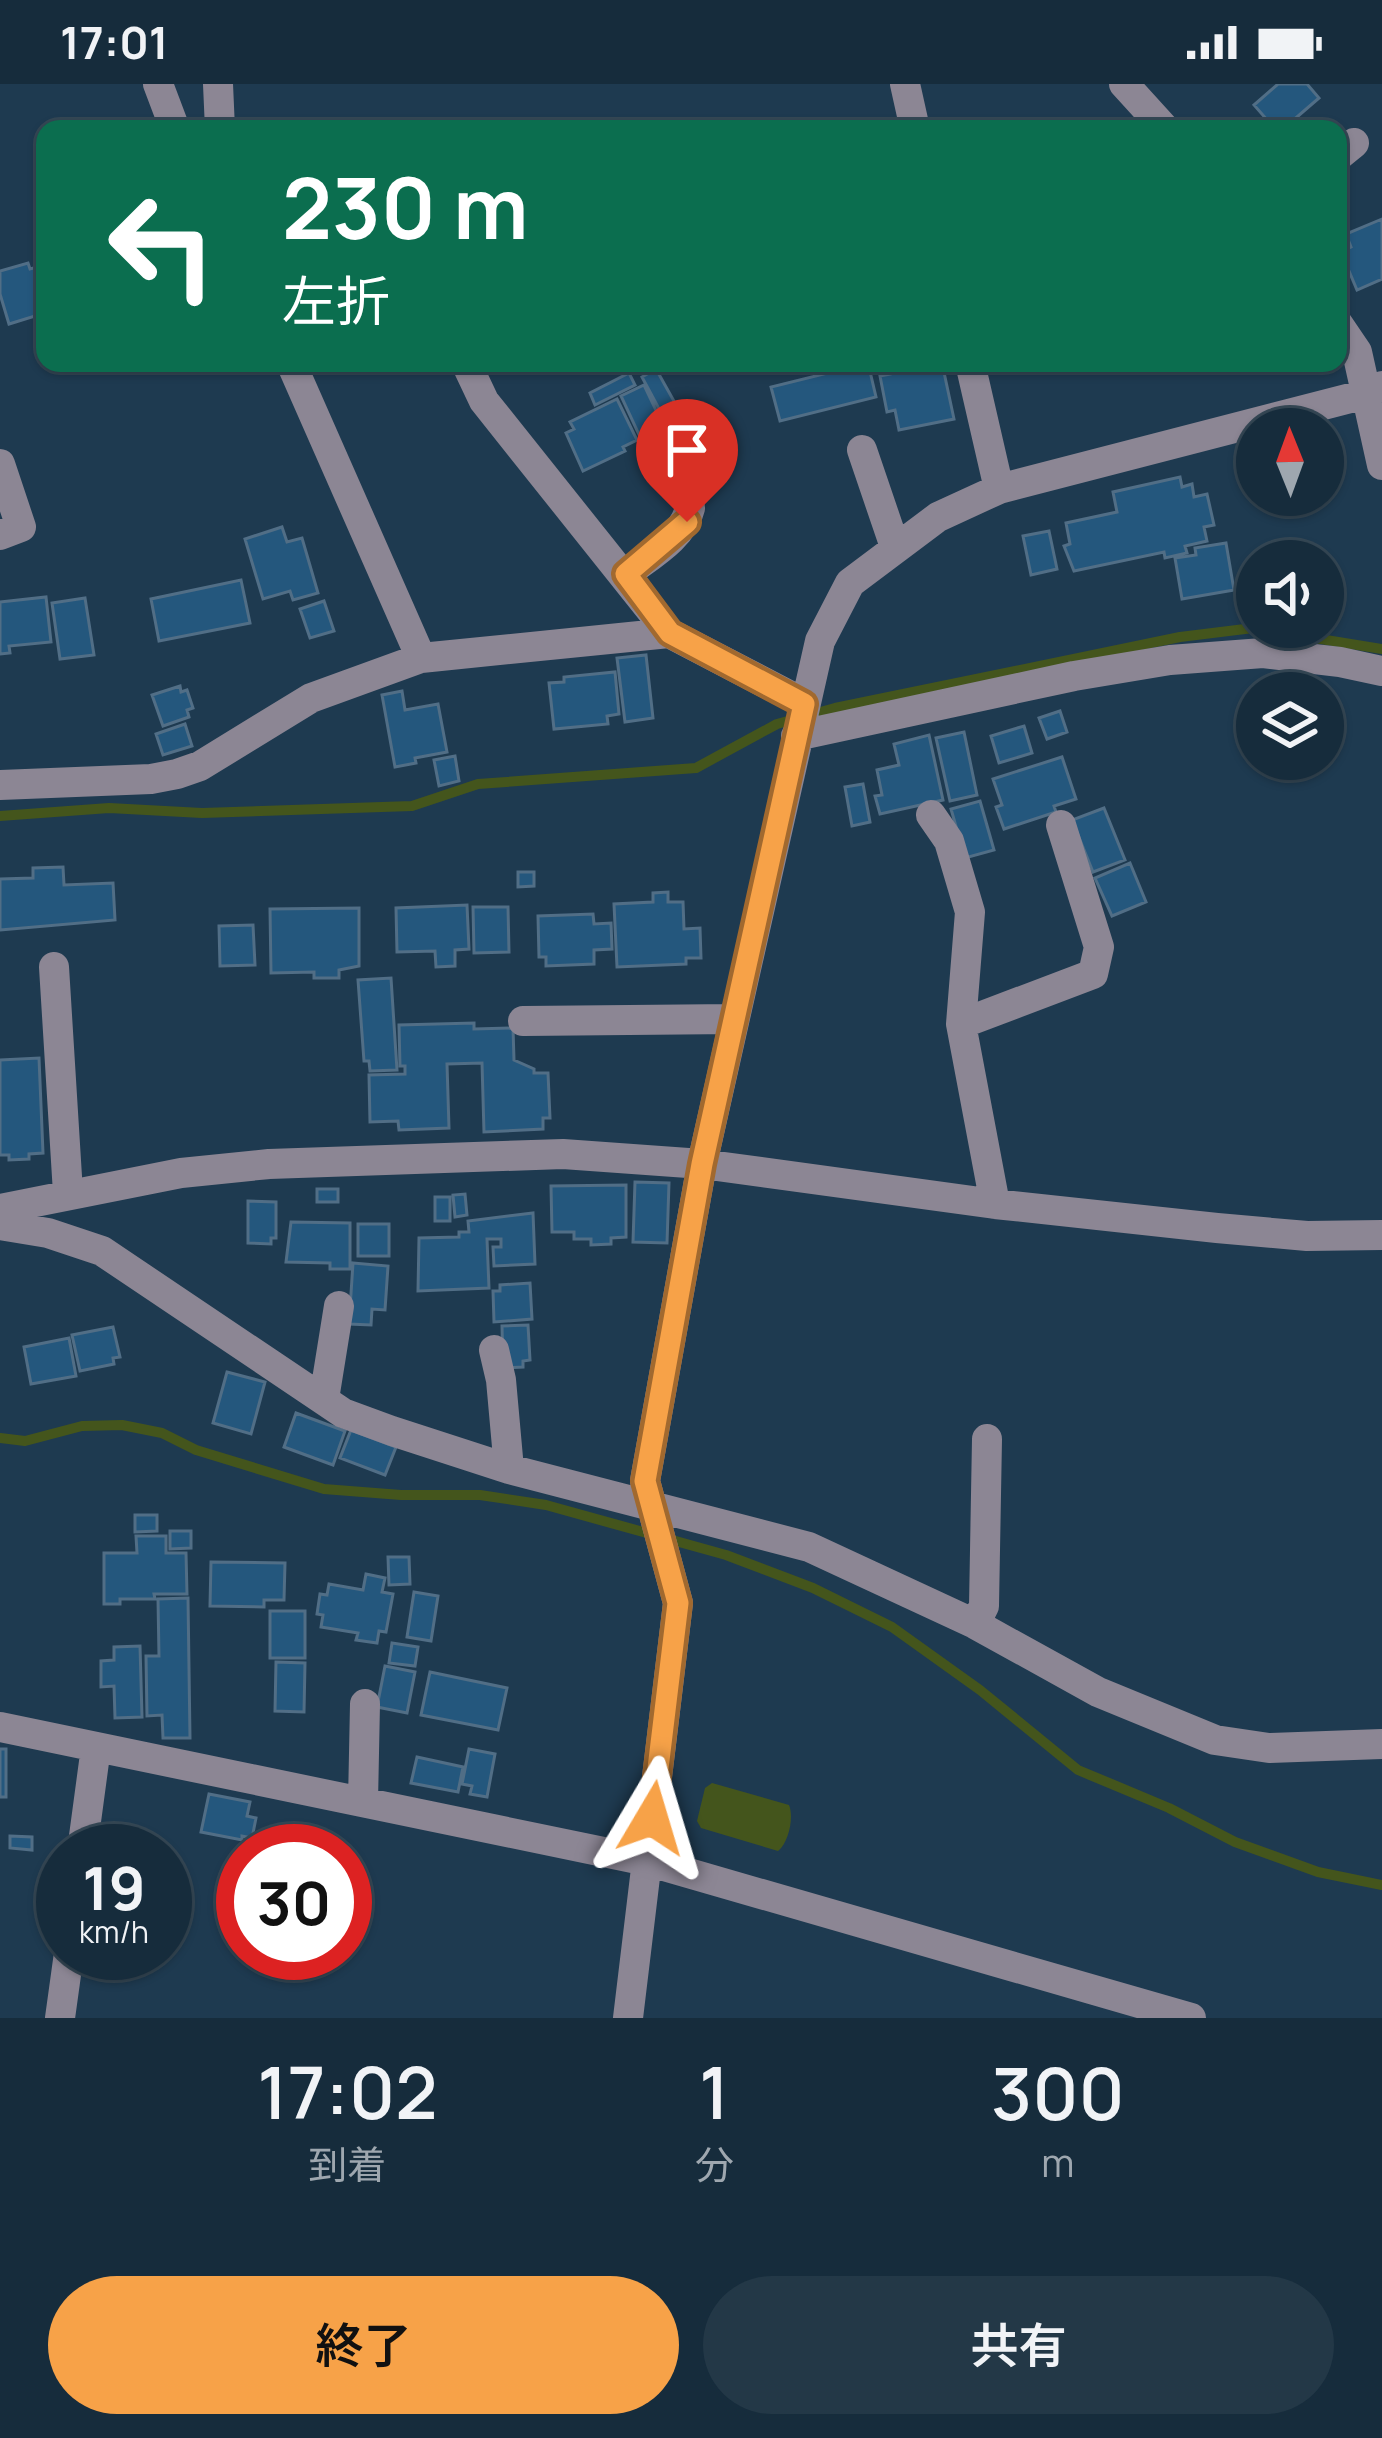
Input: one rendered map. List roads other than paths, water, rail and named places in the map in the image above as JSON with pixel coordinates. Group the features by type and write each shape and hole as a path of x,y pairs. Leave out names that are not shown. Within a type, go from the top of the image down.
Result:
{"street":[{"path":"158,84 172,120"},
{"path":"218,84 220,120"},
{"path":"905,84 913,120"},
{"path":"1124,84 1158,120"},
{"path":"1347,337 1374,390 1382,465"},
{"path":"295,372 421,658"},
{"path":"470,372 484,401 670,633 804,704"},
{"path":"972,372 999,489"},
{"path":"628,2018 678,1603 645,1481 702,1164 820,641 850,583 938,518 999,489 1374,390"},
{"path":"862,450 895,547"},
{"path":"0,464 10,531"},
{"path":"626,574 673,537 687,522 690,508"},
{"path":"0,785 177,775 200,766 311,698 421,658 670,633"},
{"path":"796,736 1170,660 1263,653 1382,671"},
{"path":"931,815 949,841 970,912 961,1024 995,1204"},
{"path":"961,1024 1093,974 1099,947 1061,825"},
{"path":"54,967 68,1193"},
{"path":"523,1021 734,1019"},
{"path":"0,1209 181,1173 269,1164 563,1154 702,1164 995,1204 1307,1236 1382,1235"},
{"path":"0,1225 48,1233 102,1252 343,1412 392,1431 651,1508 809,1547 975,1624 1098,1692 1215,1740 1269,1748 1382,1744"},
{"path":"324,1399 339,1306"},
{"path":"494,1350 509,1468"},
{"path":"975,1624 985,1606 987,1439"},
{"path":"363,1802 364,1704"},
{"path":"0,1727 647,1861 1191,2018"},
{"path":"86,1824 96,1747"},
{"path":"60,2018 65,1980"}],"waterway":[{"path":"0,816 109,808 202,813 412,806 478,784 696,768 777,724 835,708 1180,637 1253,628 1382,649"},
{"path":"0,1438 25,1441 82,1426 122,1425 162,1433 196,1450 324,1489 480,1495 546,1505 726,1555 813,1588 892,1627 980,1690 1078,1770 1235,1842 1318,1872 1382,1885"}]}
